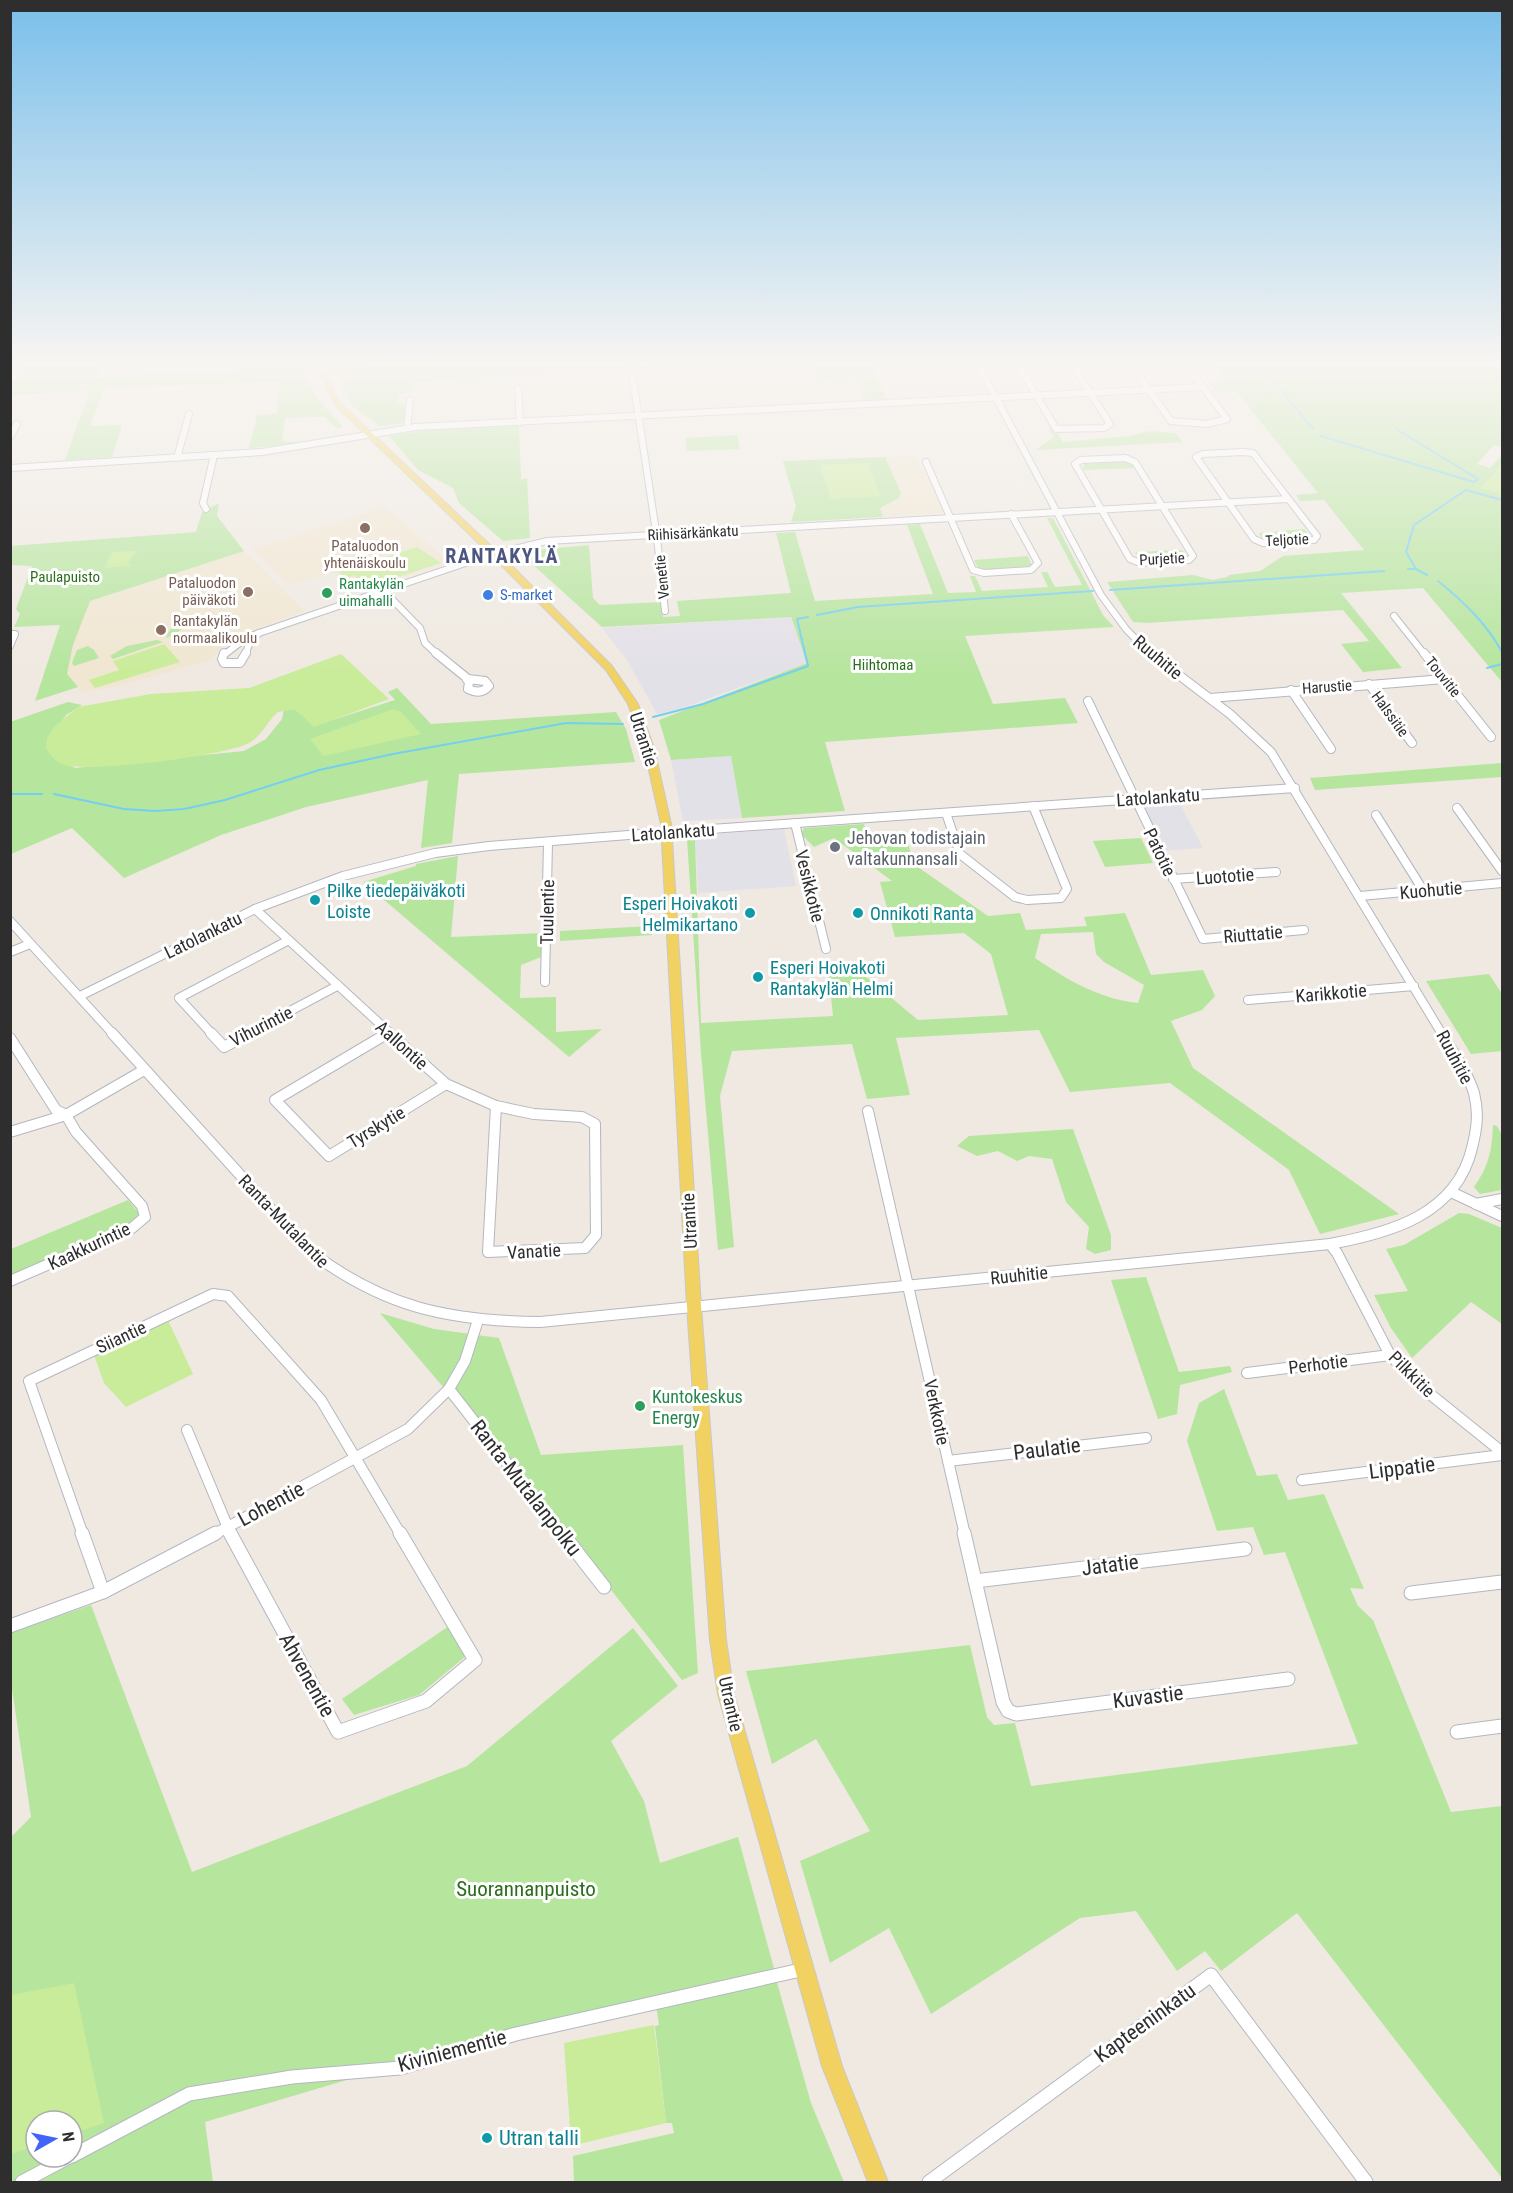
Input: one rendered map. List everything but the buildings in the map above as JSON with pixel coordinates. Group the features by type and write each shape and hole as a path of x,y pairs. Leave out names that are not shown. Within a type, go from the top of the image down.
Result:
{"main road":[{"name":"Utrantie","path":"403,468 609,668 633,704 649,748 662,800 666,832 694,1306 718,1640 726,1694 832,2066 878,2182"}],"street":[{"path":"206,509 203,503 211,468"},
{"name":"Venetie","path":"646,468 657,535 665,611"},
{"path":"929,468 973,570 984,573 1032,570 1038,563 1011,514"},
{"name":"Ruuhitie","path":"694,1306 1330,1244 1399,1228 1437,1206 1463,1175 1472,1155 1478,1119 1475,1098 1468,1077 1295,788 1260,739 1245,723 1156,659 1120,625 1101,595 1035,468"},
{"path":"1078,468 1101,509"},
{"path":"1139,468 1162,506"},
{"path":"1204,468 1229,502"},
{"path":"1265,468 1288,499"},
{"name":"Riihisärkänkatu","path":"260,633 249,643 247,657 238,664 224,663 222,659 225,652 246,638 260,633 384,591 494,554 547,542 1288,499"},
{"name":"Teljotie","path":"1229,502 1254,539 1263,543 1314,540 1317,536 1288,499"},
{"name":"Purjetie","path":"1101,509 1130,559 1140,563 1189,560 1193,556 1162,506"},
{"path":"384,591 420,628 425,643 467,682 468,689 472,692 479,692 488,688 488,682 478,680 467,682"},
{"name":"Touvitie","path":"1394,616 1491,737"},
{"path":"10,634 15,634 10,646"},
{"name":"Harustie","path":"1210,698 1444,679"},
{"name":"Halssitie","path":"1369,684 1412,743"},
{"path":"1291,690 1332,749"},
{"name":"Patotie","path":"1088,701 1203,939"},
{"name":"Latolankatu","path":"80,996 255,909 344,876 419,856 489,846 666,832 1295,788"},
{"path":"946,813 960,854 1015,897 1027,900 1061,898 1067,889 1033,806"},
{"path":"1457,808 1503,871"},
{"path":"1376,815 1424,890"},
{"name":"Vesikkotie","path":"795,823 826,949"},
{"name":"Tuulentie","path":"545,982 548,842"},
{"name":"Luototie","path":"1173,879 1276,872"},
{"name":"Kuohutie","path":"1359,896 1503,884"},
{"name":"Aallontie","path":"255,909 388,1034 446,1084 496,1106 534,1114 582,1117"},
{"name":"Ranta-Mutalantie","path":"10,921 308,1250 333,1271 363,1288 398,1303 436,1313 478,1320 540,1322 694,1306"},
{"name":"Riuttatie","path":"1203,939 1304,930"},
{"name":"Vihurintie","path":"287,941 179,998 224,1047 337,986"},
{"path":"10,952 30,944"},
{"name":"Karikkotie","path":"1248,1000 1414,986"},
{"name":"Tyrskytie","path":"388,1034 275,1100 329,1155 446,1084"},
{"path":"10,1038 56,1110 66,1115"},
{"path":"10,1132 66,1115 144,1070"},
{"name":"Vanatie","path":"496,1106 487,1246 488,1252 495,1254 585,1248 596,1235 596,1124 582,1117"},
{"name":"Verkkotie","path":"868,1111 1003,1702 1008,1711"},
{"name":"Kaakkurintie","path":"10,1281 132,1228 146,1217 142,1206 76,1132 66,1115"},
{"path":"1451,1192 1503,1215"},
{"path":"1476,1204 1503,1199"},
{"name":"Pilkkitie","path":"1330,1244 1337,1253 1390,1355 1420,1386 1503,1453"},
{"name":"Siiantie","path":"103,1592 29,1381 213,1294 228,1296 321,1400 356,1459"},
{"name":"Lohentie","path":"10,1626 103,1592 356,1459 408,1429 449,1389 465,1361 478,1320"},
{"name":"Perhotie","path":"1247,1373 1390,1355"},
{"name":"Ranta-Mutalanpolku","path":"449,1389 604,1587"},
{"path":"187,1430 228,1527"},
{"name":"Paulatie","path":"948,1461 1146,1438"},
{"name":"Lippatie","path":"1302,1480 1503,1453"},
{"name":"Ahvenentie","path":"228,1527 338,1732 426,1701 475,1659 356,1459"},
{"name":"Jatatie","path":"975,1581 1245,1549"},
{"path":"1412,1593 1503,1582"},
{"name":"Kuvastie","path":"1008,1711 1016,1713 1287,1679"},
{"path":"1457,1732 1503,1726"},
{"name":"Kiviniementie","path":"84,2149 189,2094 292,2077 400,2068 516,2034 805,1969"},
{"name":"Kapteeninkatu","path":"929,2182 1211,1975 1366,2182"},
{"name":"Kiviniementie","path":"22,2182 46,2169"}],"shaded area":[{"path":"890,468 922,468 944,513 883,517 880,508 899,498 901,494"},
{"name":"Pataluodon yhtenäiskoulu","path":"385,507 450,562 362,591 349,579 342,581 332,572 289,586 253,549"},
{"name":"Rantakylän normaalikoulu","path":"244,551 304,611 231,638 208,661 117,686 83,692 67,675 73,645 89,601"},
{"path":"790,617 809,662 682,708 657,714 627,660 602,628"},
{"path":"731,756 742,818 683,821 671,760"},
{"path":"1179,802 1203,848 1162,851 1140,805"},
{"path":"784,829 796,886 698,893 695,836"}],"green space":[{"path":"417,468 521,468 521,480 527,478 530,538 503,541 459,503 453,488"},
{"path":"785,468 890,468 901,493 899,498 880,508 883,517 791,522 796,506"},
{"path":"821,468 870,468 881,496 831,499"},
{"path":"1083,468 1126,468 1083,470"},
{"path":"1298,468 1502,468 1502,682 1423,588 1341,593 1402,668 1363,672 1341,644 1369,641 1343,610 1133,622 1107,582 1193,575 1213,580 1229,575 1260,571 1283,556 1364,550 1324,500 1300,501 1296,495 1318,493"},
{"path":"1498,468 1502,468 1502,494 1481,488"},
{"name":"Paulapuisto","path":"219,503 217,516 244,551 90,601 73,645 67,674 78,687 35,701 60,625 14,627 20,614 16,609 32,566 11,565 10,546 196,532 202,512"},
{"name":"Hiihtomaa","path":"1047,518 1053,518 1103,615 1114,627 965,636 993,704 1065,698 1078,723 825,742 845,811 742,818 731,756 671,760 659,720 807,663 791,617 602,627 522,555 537,550 589,545 593,598 600,605 662,602 663,617 680,616 677,601 791,593 776,533 795,532 815,601 933,594 907,525 920,524 948,593 976,592 970,576 975,576 982,591 1048,587 1041,572 1047,572 1055,587 1082,585"},
{"path":"1304,529 1310,536 1263,540 1259,533"},
{"path":"417,547 441,563 366,587 354,575 346,578 339,572"},
{"path":"1182,550 1187,556 1139,558 1135,552"},
{"path":"112,552 137,552 128,564 132,566 104,568"},
{"path":"1028,556 1032,566 979,570 974,560"},
{"path":"210,616 225,619 191,624 166,638 173,627 184,620"},
{"path":"157,640 163,642 113,659 110,656 127,646"},
{"path":"164,644 180,662 95,688 89,680 119,670 113,661"},
{"path":"88,646 99,658 74,666 72,663 77,650"},
{"path":"341,654 389,699 314,727 295,709 278,712 247,744 233,749 183,758 124,765 75,767 61,764 46,748 47,738 54,727 78,707 151,694 249,688"},
{"path":"397,688 431,724 616,712 626,729 635,762 459,774 452,843 421,848 428,780 306,807 221,835 124,878 72,828 11,854 10,722 68,702 82,705 66,715 49,741 60,758 75,768 244,751 266,739 282,719 284,710 295,709 314,726 395,700 388,692"},
{"path":"393,709 401,712 421,734 323,756 310,739"},
{"path":"1502,763 1502,777 1315,790 1310,778"},
{"path":"864,824 866,831 887,846 908,844 915,865 988,916 1020,913 1026,930 1087,926 1084,917 1125,913 1151,975 1203,970 1215,996 1202,1010 1171,1021 1193,1068 1399,1214 1320,1234 1289,1170 1170,1083 1070,1092 1039,1030 896,1038 910,1095 867,1099 852,1044 732,1051 720,1096 734,1247 718,1250 701,1053 687,839 695,839 701,1023 833,1016 828,967 852,965 918,1020 1008,1015 991,954 964,933 895,937 880,882 892,881 834,838 814,847 801,834 804,828","holes":["1093,932 1096,954 1104,962 1144,985 1138,1003 1096,993 1035,958 1041,934"]},
{"path":"1141,838 1153,863 1105,867 1093,841"},
{"path":"458,856 451,937 542,933 541,957 521,965 520,998 556,997 556,1032 602,1029 569,1057 363,882 416,866 416,864"},
{"path":"651,926 652,935 560,941 560,931"},
{"path":"1489,974 1502,994 1502,1051 1471,1054 1426,981"},
{"path":"1493,1125 1497,1126 1502,1135 1502,1190 1480,1194 1474,1187 1489,1158"},
{"path":"1073,1129 1111,1235 1111,1250 1095,1254 1086,1249 1089,1227 1066,1202 1052,1159 1029,1156 1017,1161 998,1151 977,1156 957,1146 969,1136"},
{"path":"128,1200 139,1213 134,1221 16,1275 11,1274 11,1249"},
{"path":"1459,1213 1469,1214 1502,1228 1502,1324 1471,1302 1412,1358 1391,1328 1374,1295 1408,1291 1386,1249 1404,1245"},
{"path":"1146,1277 1179,1372 1230,1366 1232,1372 1180,1385 1177,1414 1158,1419 1111,1280"},
{"path":"380,1313 434,1329 499,1338 541,1455 683,1445 698,1673 682,1680 460,1398 444,1388"},
{"path":"168,1320 193,1374 126,1407 104,1383 94,1355"},
{"path":"1224,1389 1257,1476 1277,1474 1288,1500 1324,1494 1364,1589 1350,1588 1358,1606 1373,1620 1451,1812 1502,1806 1502,2178 1297,1913 1221,1971 1205,1951 1177,1971 1136,1911 1080,1918 931,2014 889,1928 830,1963 800,1861 870,1831 816,1739 772,1764 746,1671 970,1645 987,1717 994,1725 1015,1723 1031,1786 1358,1744 1285,1552 1264,1555 1253,1527 1217,1531 1187,1441 1199,1403"},
{"name":"Suorannanpuisto","path":"91,1605 192,1872 467,1766 633,1628 678,1686 611,1741 644,1801 660,1863 738,1837 775,1972 404,2063 205,2122 213,2182 11,2182 11,1837 31,1817 11,1682 10,1633"},
{"path":"449,1626 466,1656 419,1695 354,1715 342,1699"},
{"path":"776,1979 811,2103 844,2182 574,2182 573,2156 674,2133 672,2123 666,2123 655,2026 659,2025 656,2005"},
{"path":"74,1983 104,2123 84,2130 84,2109 24,2109 24,2150 11,2154 11,1995"},
{"path":"654,2025 666,2123 575,2145 575,2141 571,2142 564,2043"}],"waterway":[{"path":"1429,468 1474,482 1478,479 1461,468"},
{"path":"1416,569 1406,552 1414,525 1466,490 1502,500"},
{"path":"1408,569 1416,569"},
{"path":"1416,569 1427,575"},
{"path":"1110,590 1384,571"},
{"path":"1438,581 1474,613 1502,652"},
{"path":"817,615 858,607 1093,591"},
{"path":"653,717 703,704 808,666 797,619 808,617"},
{"path":"1487,668 1502,664"},
{"path":"54,794 124,809 155,811 184,809 225,800 319,770 393,754 566,723 623,724"},
{"path":"10,794 42,794"}],"place":[{"name":"Pataluodon yhtenäiskoulu","path":"365,528"},
{"name":"Pataluodon päiväkoti","path":"248,592"},
{"name":"Rantakylän uimahalli","path":"327,593"},
{"name":"S-market","path":"488,595"},
{"name":"Rantakylän normaalikoulu","path":"161,630"},
{"name":"Jehovan todistajain valtakunnansali","path":"835,847"},
{"name":"Pilke tiedepäiväkoti Loiste","path":"315,900"},
{"name":"Esperi Hoivakoti Helmikartano","path":"750,913"},
{"name":"Onnikoti Ranta","path":"858,913"},
{"name":"Esperi Hoivakoti Rantakylän Helmi","path":"758,977"},
{"name":"Kuntokeskus Energy","path":"640,1406"},
{"name":"Utran talli","path":"487,2138"}],"district":[{"name":"RANTAKYLÄ","path":"502,556"}]}
